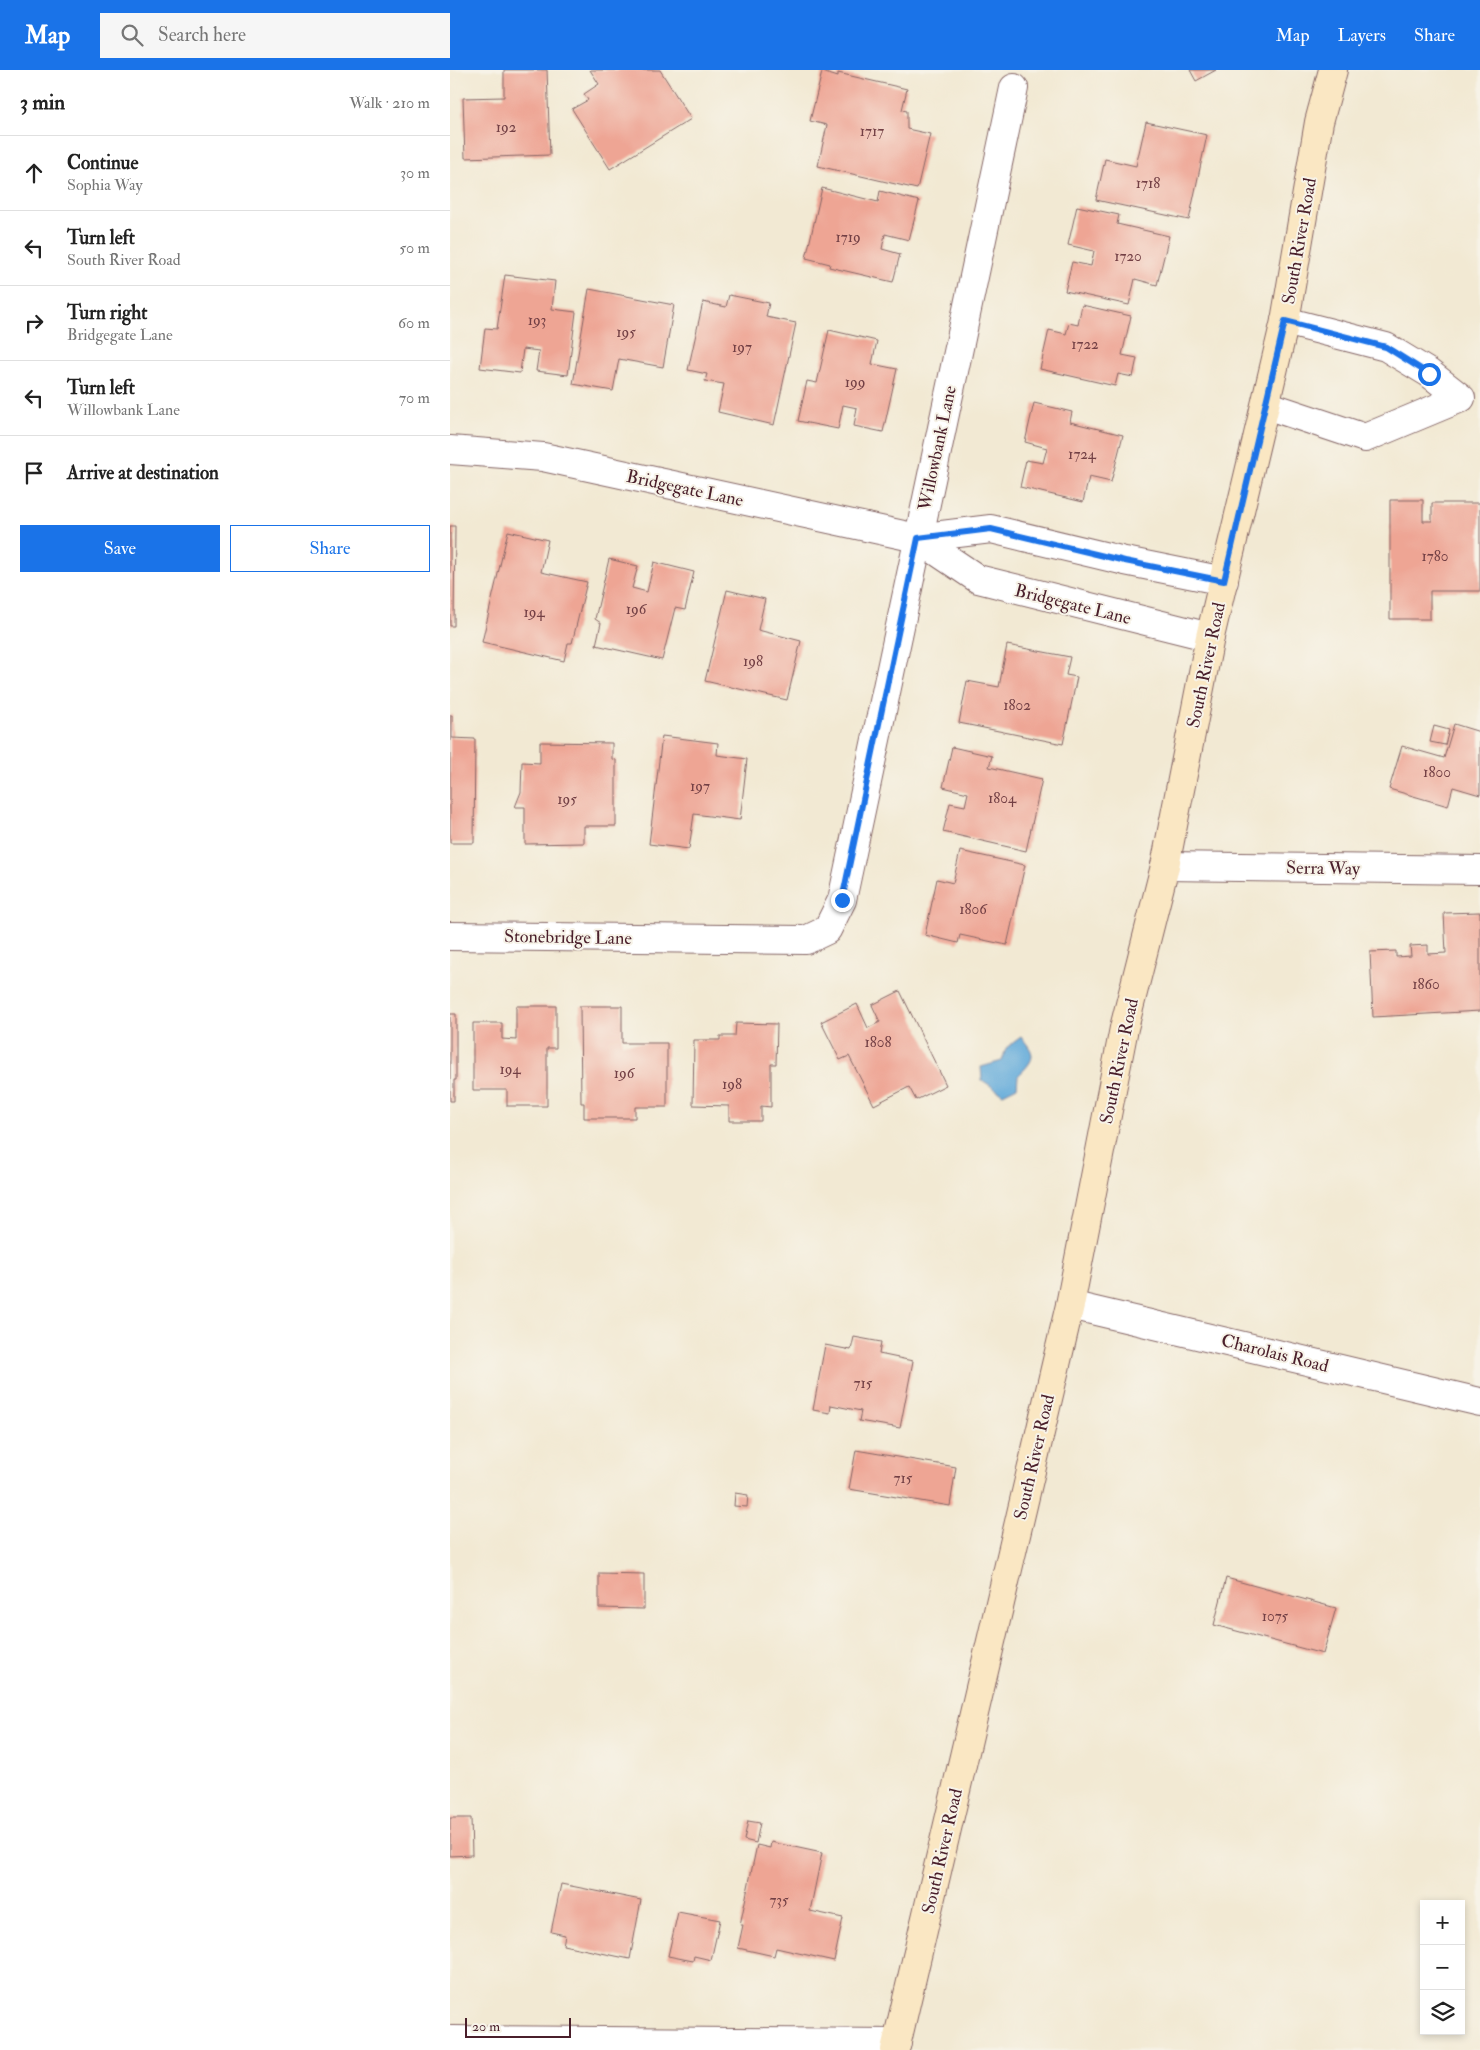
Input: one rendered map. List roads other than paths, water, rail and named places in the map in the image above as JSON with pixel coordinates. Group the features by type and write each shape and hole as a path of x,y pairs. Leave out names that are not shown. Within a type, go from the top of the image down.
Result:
{"main road":[{"name":"South River Road","path":"896,2047 1070,1305 1124,1028 1165,866 1210,637 1285,321 1319,122 1333,70"}],"street":[{"name":"Willowbank Lane","path":"687,938 806,940 827,930 842,900 1014,88"},
{"path":"1285,321 1386,347 1471,398"},
{"path":"1266,405 1365,438 1471,398"},
{"name":"Bridgegate Lane","path":"450,450 543,457 918,538 991,529 1125,561 1224,581"},
{"name":"Bridgegate Lane","path":"918,538 978,579 1210,637"},
{"name":"Serra Way","path":"1165,866 1480,870"},
{"name":"Stonebridge Lane","path":"450,936 687,938"},
{"name":"Charolais Road","path":"1070,1305 1480,1402"},
{"path":"450,2040 896,2047"}],"water":[{"path":"1021,1037 1030,1048 1032,1053 1031,1061 1018,1076 1017,1087 1003,1094 982,1080 981,1067 1002,1061 1006,1048"}]}
